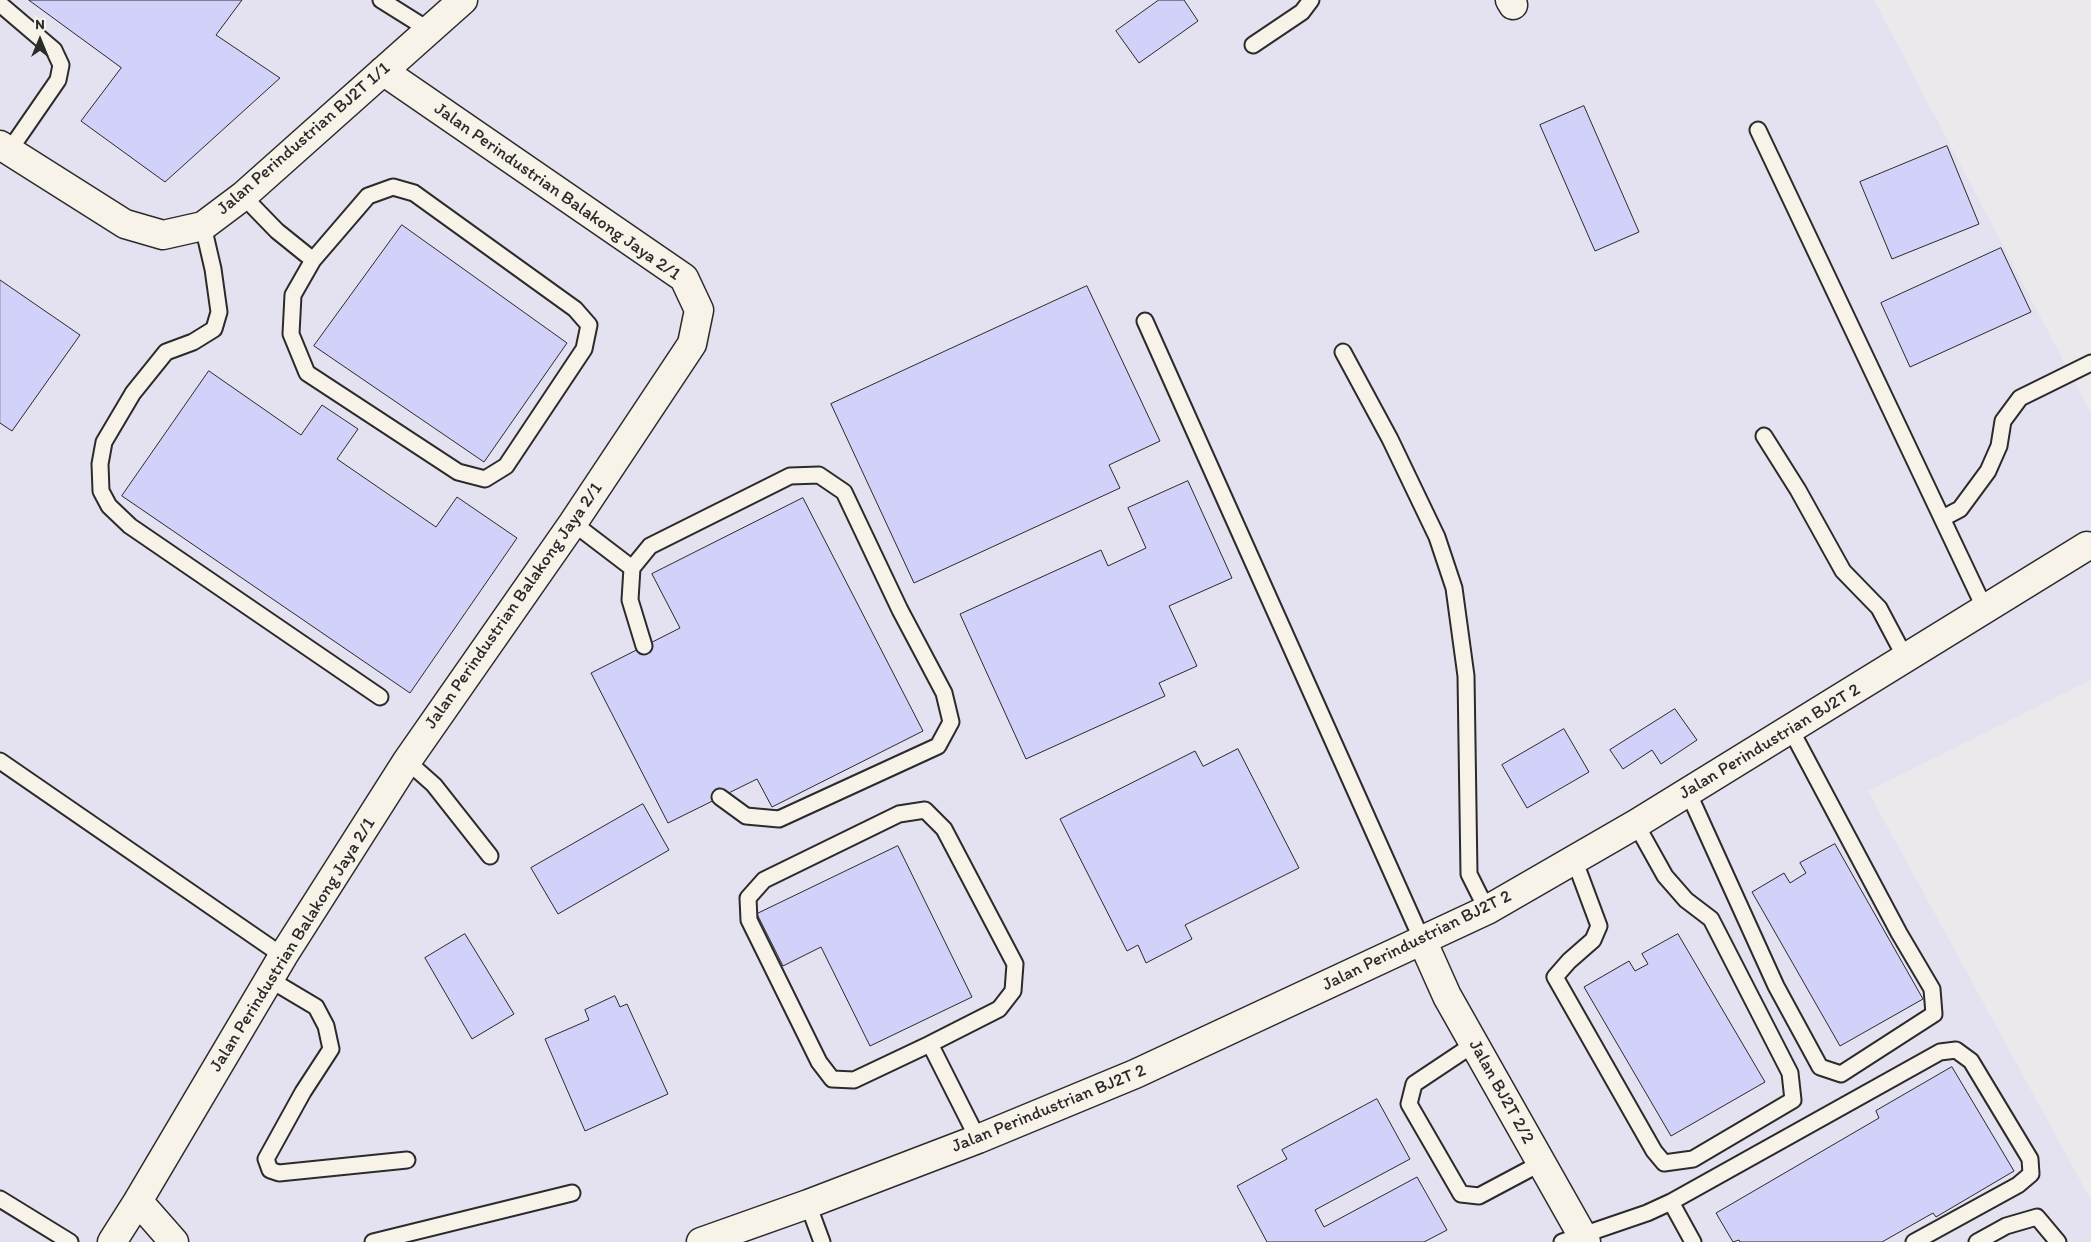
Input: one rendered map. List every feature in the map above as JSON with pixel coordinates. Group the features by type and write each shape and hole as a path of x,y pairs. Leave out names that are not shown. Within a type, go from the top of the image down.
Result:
{"street":[{"name":"Jalan Perindustrian BJ2T 1/1","path":"4,148 125,224 163,235 203,226 243,196 464,0"},
{"name":"Jalan Perindustrian Balakong Jaya 2/1","path":"112,1242 283,956 407,761 573,523 692,344 700,310 684,278 383,71"},
{"name":"Jalan Perindustrian BJ2T 2","path":"701,1242 808,1204 978,1138 1134,1074 1488,910 1636,824 1791,730 2089,545"},
{"name":"Jalan BJ2T 2/2","path":"1422,940 1447,996 1541,1163 1577,1239"},
{"path":"138,1201 174,1242"}],"lane":[{"path":"381,0 429,30"},
{"path":"1253,45 1302,12 1310,0"},
{"path":"0,4 54,50 61,65 58,80 4,148"},
{"path":"1758,130 1985,609"},
{"path":"393,187 414,193 575,309 589,325 584,349 506,466 485,479 458,472 308,373 291,334 293,295 313,260 368,196 393,187"},
{"path":"243,196 277,231 313,260"},
{"path":"203,226 214,269 219,312 214,329 193,342 166,352 132,393 104,442 100,464 101,491 110,506 130,526 380,698"},
{"path":"1145,320 1422,940"},
{"path":"1343,352 1390,439 1433,528 1454,588 1466,676 1469,874 1488,910"},
{"path":"1943,518 1960,509 1988,471 1999,446 2003,421 2020,398 2091,363"},
{"path":"1764,436 1798,490 1843,571 1879,608 1906,659"},
{"path":"644,646 630,600 632,568 650,546 790,476 819,475 844,492 900,610 944,693 951,722 938,746 779,819 746,816 720,798"},
{"path":"573,523 632,568"},
{"path":"1688,792 1780,994 1820,1067 1841,1074 1934,1014 1932,988 1899,933 1791,730"},
{"path":"0,760 283,956"},
{"path":"407,761 434,785 490,856"},
{"path":"925,810 944,829 1014,964 1013,991 999,1009 930,1044 854,1080 832,1079 820,1062 748,920 748,898 764,880 899,814 925,810"},
{"path":"1574,859 1599,926 1593,940 1569,961 1555,977 1654,1151 1664,1163 1693,1158 1792,1100 1793,1092 1790,1073 1711,919 1686,900 1665,876 1636,824"},
{"path":"269,979 316,1007 326,1026 330,1048 266,1158 270,1170 278,1173 407,1160"},
{"path":"930,1044 978,1138"},
{"path":"1474,1044 1414,1084 1409,1104 1461,1194 1479,1196 1541,1163"},
{"path":"1577,1239 1671,1202 1940,1052 1956,1050 1971,1061 2030,1158 2031,1174 2018,1185 1914,1242"},
{"path":"373,1242 572,1193"},
{"path":"0,1199 70,1242"},
{"path":"1671,1202 1693,1242"},
{"path":"808,1204 822,1242"},
{"path":"1978,1242 2006,1226 2037,1217 2058,1242"}],"shaded area":[{"path":"0,0 1874,0 2091,413 2091,680 1868,791 2091,1200 2091,1242 0,1242"}],"building":[{"path":"29,0 242,0 216,35 280,78 165,182 81,121 121,68"},
{"path":"1159,0 1184,0 1198,21 1139,63 1116,31"},
{"path":"1584,106 1639,232 1595,251 1540,125"},
{"path":"1947,146 1979,224 1892,259 1860,182"},
{"path":"402,225 567,343 484,462 314,346"},
{"path":"2001,248 2031,312 1910,367 1881,303"},
{"path":"0,280 80,335 12,431 0,423"},
{"path":"1087,286 1160,441 1109,465 1120,488 914,583 831,404"},
{"path":"209,371 301,435 322,405 358,429 337,459 436,527 457,497 517,538 410,693 122,496"},
{"path":"1188,481 1232,578 1169,606 1197,666 1159,683 1165,696 1026,759 960,614 1101,550 1108,566 1146,548 1128,508"},
{"path":"803,498 923,731 772,807 757,779 668,823 591,673 680,628 652,574"},
{"path":"1675,709 1697,740 1661,764 1652,750 1623,769 1610,750"},
{"path":"1564,729 1589,772 1527,808 1502,765"},
{"path":"1238,749 1299,868 1185,925 1192,939 1146,963 1138,945 1127,951 1060,819 1195,751 1203,766"},
{"path":"643,804 669,850 558,914 531,868"},
{"path":"1835,844 1923,999 1840,1046 1752,892 1784,873 1790,883 1806,873 1800,863"},
{"path":"898,846 972,997 870,1046 821,947 783,966 757,914"},
{"path":"465,934 514,1014 472,1039 425,958"},
{"path":"1678,934 1765,1082 1671,1136 1584,987 1629,961 1635,971 1648,964 1642,954"},
{"path":"615,996 620,1007 627,1004 668,1094 585,1131 545,1039 589,1020 585,1010"},
{"path":"1952,1067 2014,1171 1936,1217 1933,1213 1882,1242 1740,1242 1739,1240 1733,1242 1716,1213 1879,1118 1876,1111"},
{"path":"1377,1099 1410,1159 1315,1210 1324,1227 1417,1177 1447,1230 1424,1242 1267,1242 1237,1186 1287,1159 1282,1150"}]}
